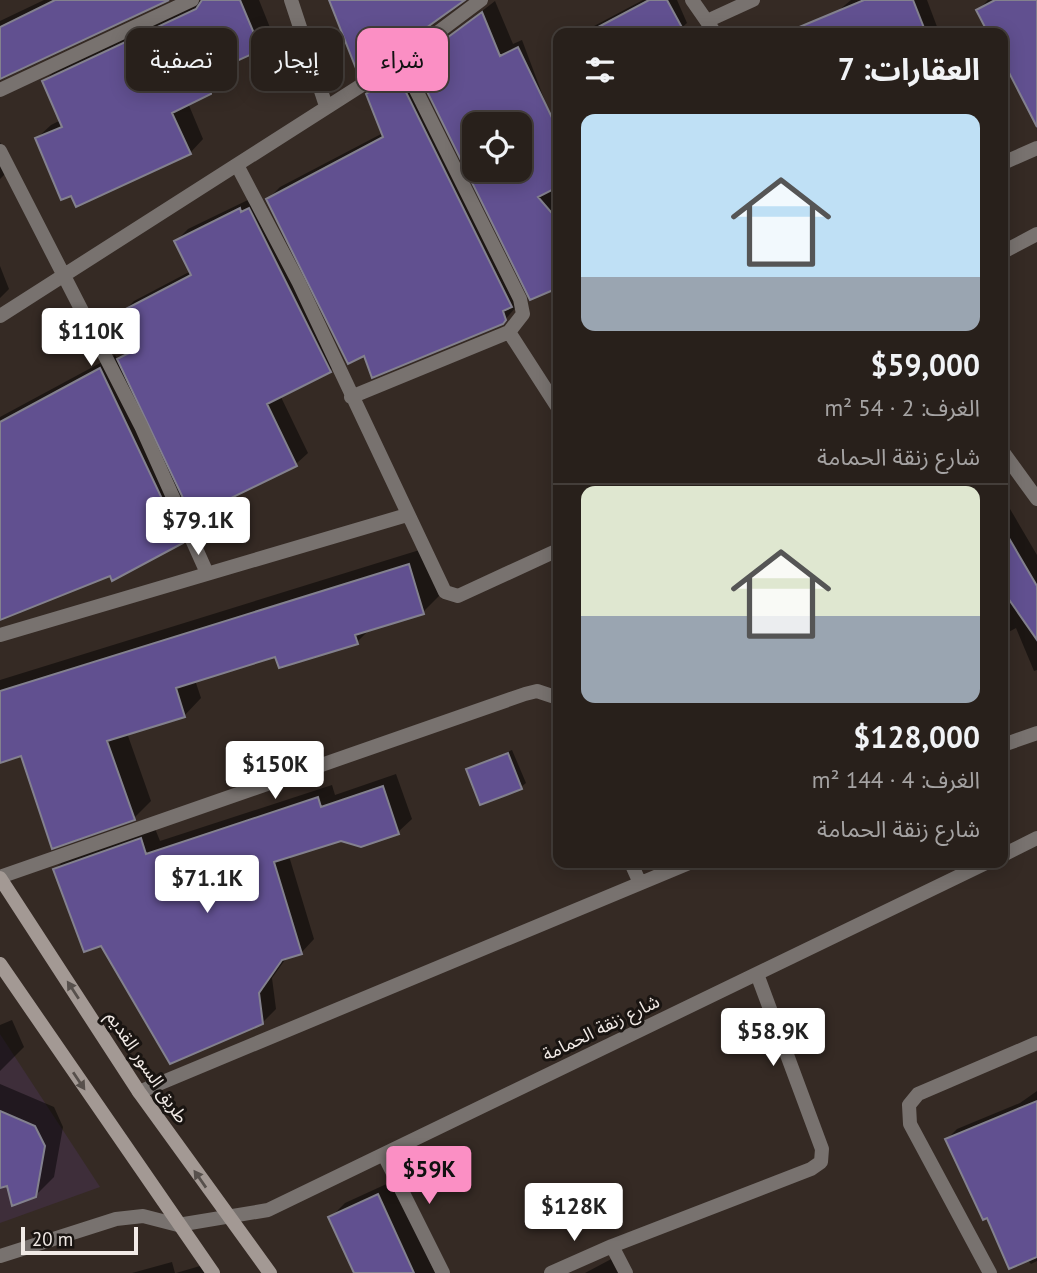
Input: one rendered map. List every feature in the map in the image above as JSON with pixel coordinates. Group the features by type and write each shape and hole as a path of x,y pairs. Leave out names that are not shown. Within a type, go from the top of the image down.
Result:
{"main road":[{"name":"طريق السور القديم","path":"0,877 139,1092 270,1273"},
{"path":"0,964 213,1273"}],"street":[{"path":"0,90 192,0"},
{"path":"291,0 326,106"},
{"path":"444,28 481,0"},
{"path":"692,0 711,27 753,0"},
{"path":"0,316 239,167 357,87"},
{"path":"351,397 509,332 523,314 520,299 416,91"},
{"path":"1008,161 1037,148"},
{"path":"0,151 141,426 207,573"},
{"path":"239,167 299,283 445,593 452,596 553,552"},
{"path":"1008,249 1037,234"},
{"path":"509,332 553,400"},
{"path":"1008,459 1036,497"},
{"path":"0,635 407,515"},
{"path":"0,877 525,694 537,691 553,696"},
{"path":"1008,743 1037,733"},
{"path":"1008,852 1037,838"},
{"path":"633,868 639,881"},
{"path":"139,1092 675,868"},
{"name":"شارع زنقة الحمامة","path":"178,1225 268,1210 976,868"},
{"path":"551,1273 612,1245 811,1169 821,1162 822,1149 757,974"},
{"path":"990,1273 910,1124 909,1105 918,1094 1037,1043"},
{"path":"384,1155 443,1273"},
{"path":"0,1256 116,1219 144,1216 178,1225"},
{"path":"612,1245 626,1273"}],"shaded area":[{"path":"0,1034 100,1187 0,1223"}],"building":[{"path":"55,0 169,0 0,79 0,27"},
{"path":"202,0 240,0 252,28 251,55 237,61 237,28 155,28 196,9"},
{"path":"329,0 465,0 426,28 357,28 357,71 343,35 343,28 340,28"},
{"path":"649,0 667,0 682,28 596,28"},
{"path":"864,0 913,0 924,28 797,28"},
{"path":"995,0 1037,0 1037,127 1008,71 1008,28 985,28 976,10"},
{"path":"482,12 500,56 518,47 553,120 553,190 538,197 553,214 553,290 530,300 472,182 532,182 532,112 462,112 462,162 427,91 448,91 448,37"},
{"path":"126,42 126,91 211,91 211,94 172,113 191,154 76,207 71,196 61,200 35,138 62,127 42,81"},
{"path":"371,91 405,91 512,307 503,311 506,320 503,324 372,378 364,356 348,364 266,199 383,137 366,94"},
{"path":"240,208 241,212 249,208 331,372 267,404 297,466 192,517 117,359 139,348 120,312 191,275 174,241"},
{"path":"100,368 183,543 112,581 110,576 0,620 0,422"},
{"path":"1008,537 1037,586 1037,640 1008,598"},
{"path":"409,564 424,614 355,635 358,644 279,668 275,657 176,688 185,717 107,741 135,820 52,849 21,756 0,763 0,691"},
{"path":"508,753 522,789 480,805 466,769"},
{"path":"383,786 399,834 361,847 341,841 274,862 302,954 282,960 259,993 263,1024 170,1064 101,946 84,952 53,869 141,838 146,854 318,797 321,807"},
{"path":"1037,1101 1037,1257 1009,1269 987,1218 983,1220 945,1139"},
{"path":"0,1111 35,1126 45,1146 36,1197 12,1206 7,1186 0,1188"},
{"path":"378,1194 414,1273 354,1273 328,1217"}]}
